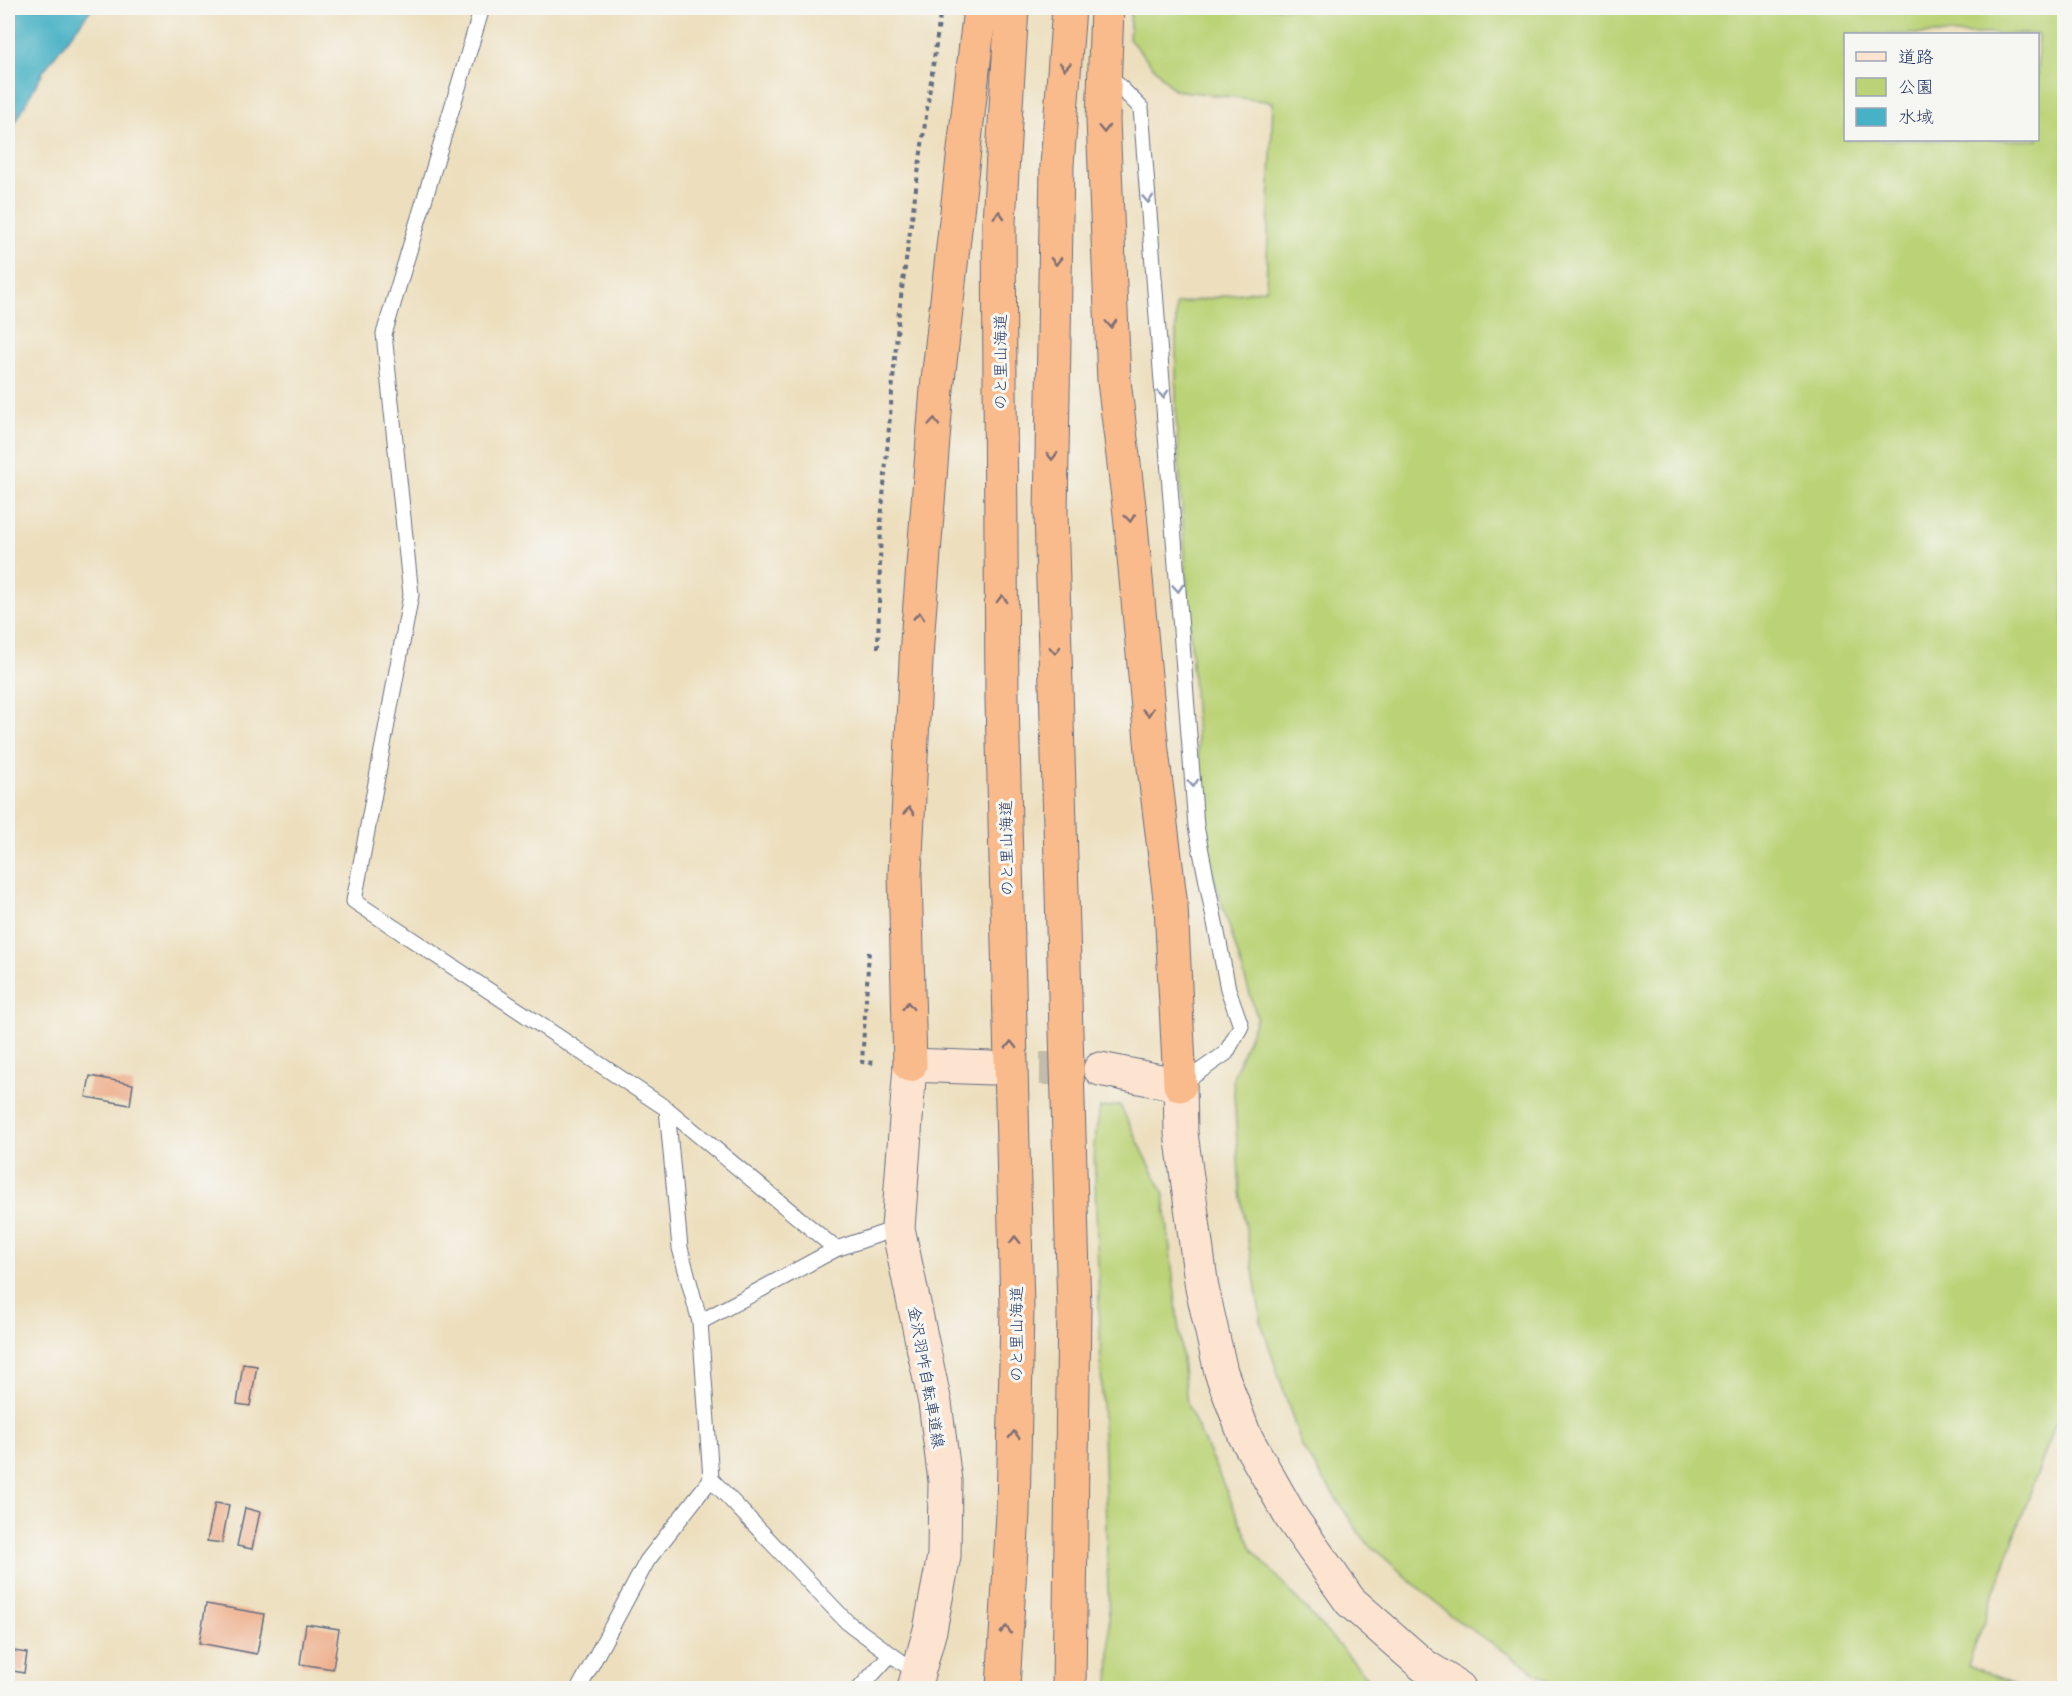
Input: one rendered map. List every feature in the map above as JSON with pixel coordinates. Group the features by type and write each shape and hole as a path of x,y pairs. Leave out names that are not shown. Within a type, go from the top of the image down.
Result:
{"highway":[{"path":"910,1065 905,874 917,642 937,389 980,8"},
{"name":"のと里山海道","path":"1003,1689 1012,1513 1017,1308 1002,700 999,221 1012,8"},
{"path":"1069,8 1058,165 1051,513 1074,1308 1069,1689"},
{"path":"1107,8 1103,120 1113,381 1130,514 1152,751 1171,906 1180,1085"}],"street":[{"path":"910,1065 991,1068"},
{"name":"金沢羽咋自転車道線","path":"910,1065 898,1228 935,1403 945,1481 944,1556 930,1630 916,1681"},
{"path":"1100,1069 1180,1085 1181,1133 1202,1288 1221,1372 1245,1436 1291,1517 1350,1600 1423,1665 1459,1689"}],"lane":[{"path":"482,8 384,334 411,596 354,901 667,1109 836,1249"},
{"path":"1105,72 1141,108 1196,826 1228,988 1241,1026 1226,1053 1180,1085"},
{"path":"667,1109 680,1248 700,1322 711,1479 847,1622 890,1655 916,1681"},
{"path":"700,1322 836,1249 898,1228"},
{"path":"579,1689 647,1561 711,1479"},
{"path":"860,1689 890,1655"}],"green space":[{"path":"1131,8 2064,8 2064,1400 1968,1665 2024,1688 1559,1688 1451,1616 1363,1539 1302,1447 1262,1325 1240,1192 1233,1077 1257,1017 1204,845 1176,418 1176,304 1266,289 1273,102 1174,90 1129,39"},
{"path":"1120,1105 1164,1194 1187,1404 1253,1550 1377,1688 1109,1688 1110,1652 1094,1145 1100,1108"}],"water":[{"path":"8,8 92,8 44,70 8,136"}],"building":[{"path":"90,1076 133,1084 130,1105 86,1097"},
{"path":"243,1364 257,1366 250,1406 237,1404"},
{"path":"215,1503 229,1505 222,1543 207,1541"},
{"path":"245,1508 260,1512 252,1549 237,1546"},
{"path":"206,1604 264,1614 257,1654 199,1643"},
{"path":"306,1624 339,1629 333,1669 300,1664"},
{"path":"8,1650 27,1653 24,1673 8,1670"}],"tunnel":[{"path":"991,1068 1094,1069"}]}
